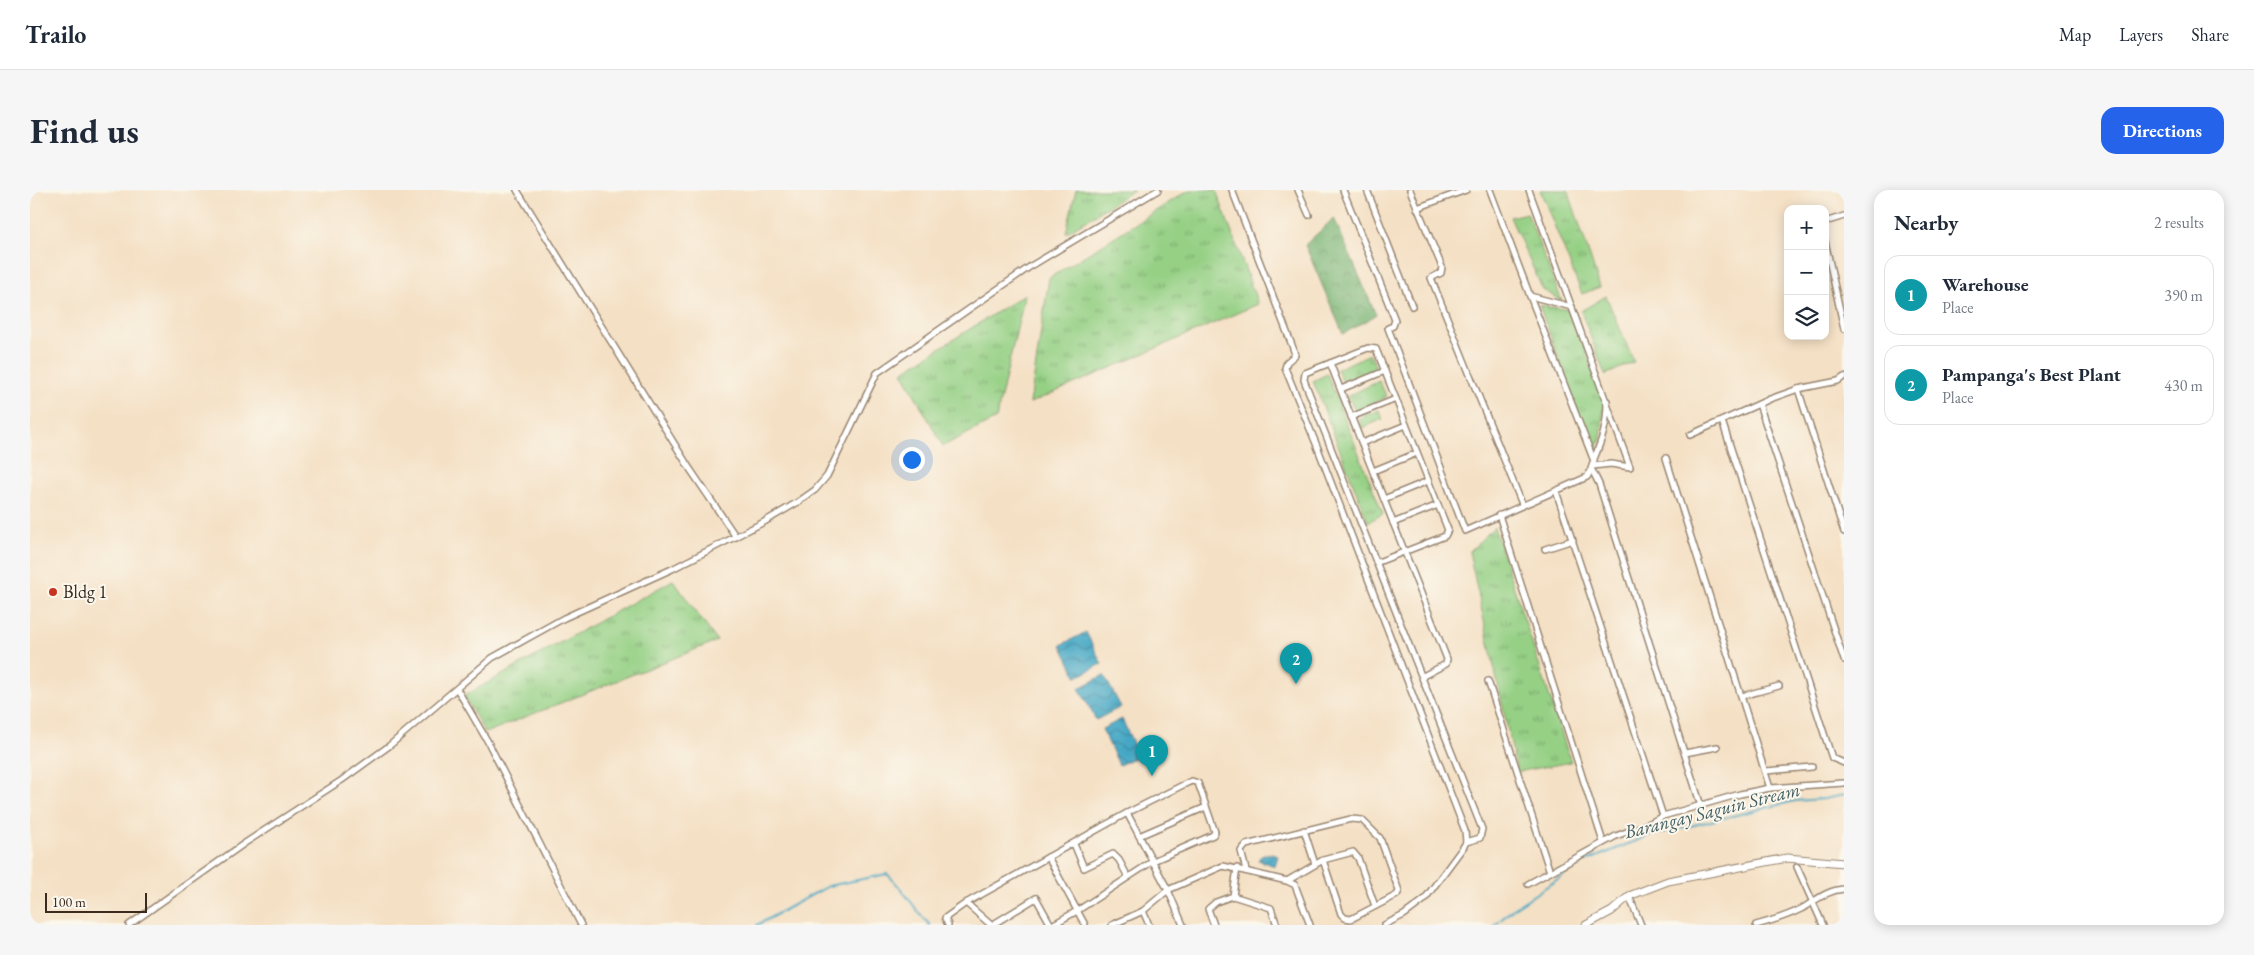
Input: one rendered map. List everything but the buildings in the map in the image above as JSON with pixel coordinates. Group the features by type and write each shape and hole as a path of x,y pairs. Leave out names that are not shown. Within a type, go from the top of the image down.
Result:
{"street":[{"path":"517,190 690,469 736,537"},
{"path":"129,925 245,842 342,780 389,746 492,658 564,618 672,570 736,537 798,502 815,490 831,467 871,381 886,365 1031,266 1158,190"},
{"path":"1232,190 1293,348 1295,355 1287,362 1285,368 1318,446 1395,647 1465,831 1466,842"},
{"path":"1298,190 1309,215"},
{"path":"1343,190 1392,312 1394,323 1388,328 1466,531 1587,476 1603,439 1607,421 1607,401"},
{"path":"1367,190 1412,306"},
{"path":"1410,190 1442,267 1441,273 1431,278 1522,504"},
{"path":"1418,208 1466,190"},
{"path":"1490,190 1593,465 1701,806"},
{"path":"1529,190 1630,467 1611,464 1593,465"},
{"path":"1829,221 1844,216"},
{"path":"1827,250 1844,329"},
{"path":"1530,296 1572,307"},
{"path":"1378,562 1445,536 1448,530 1376,349 1368,348 1305,373 1304,380 1378,562 1482,829 1480,838 1466,842 1424,900 1384,925"},
{"path":"1330,364 1447,659 1443,668 1423,676"},
{"path":"1340,389 1385,371"},
{"path":"1690,435 1798,389 1838,381 1844,377"},
{"path":"1798,389 1844,532"},
{"path":"1351,416 1396,399"},
{"path":"1759,404 1844,660"},
{"path":"1722,421 1832,758 1844,763"},
{"path":"1362,443 1406,425"},
{"path":"1372,471 1417,453"},
{"path":"1666,458 1770,788"},
{"path":"1384,498 1428,481"},
{"path":"1556,491 1663,816"},
{"path":"1393,523 1438,505"},
{"path":"1499,516 1604,842"},
{"path":"1545,549 1573,540"},
{"path":"1488,681 1550,872"},
{"path":"1742,696 1779,686"},
{"path":"457,689 488,742 581,925"},
{"path":"1685,753 1718,747"},
{"path":"1766,771 1812,767"},
{"path":"948,925 945,918 966,903 1127,813 1192,781 1198,783 1215,832 1213,834 1153,861 1077,911 1052,925 1036,898 991,925 966,903"},
{"path":"1528,884 1604,842 1663,816 1740,794 1770,788 1844,783"},
{"path":"1139,836 1206,807"},
{"path":"1127,813 1168,890 1183,925"},
{"path":"1246,870 1241,851 1246,845 1351,819 1362,820 1380,838 1399,891 1397,895 1351,919 1345,918 1341,914 1323,860"},
{"path":"1304,830 1315,864"},
{"path":"1074,844 1084,868 1113,854 1128,877"},
{"path":"1287,881 1323,860 1352,852 1358,858 1375,906"},
{"path":"1048,857 1085,925"},
{"path":"1586,925 1612,911 1629,896 1668,881 1767,861 1799,858 1832,864 1844,863"},
{"path":"1115,924 1143,911 1168,890 1223,866 1246,870 1295,885 1310,925"},
{"path":"1797,867 1823,925"},
{"path":"1233,896 1236,868"},
{"path":"1756,925 1771,923 1831,891 1844,889"},
{"path":"1214,925 1208,908 1216,902 1233,896 1271,908 1275,924"},
{"path":"1629,896 1641,925"},
{"path":"1143,911 1149,925"}],"green space":[{"path":"1076,190 1134,190 1066,233"},
{"path":"1189,190 1216,190 1258,304 1030,403 1049,278"},
{"path":"1540,190 1568,190 1600,287 1582,294"},
{"path":"1527,213 1562,301 1543,290 1510,217"},
{"path":"1334,218 1376,315 1343,334 1305,245"},
{"path":"1025,294 996,419 943,446 902,372"},
{"path":"1606,296 1634,362 1605,375 1581,311"},
{"path":"1539,305 1571,310 1604,403 1601,439 1594,456"},
{"path":"1370,354 1376,368 1343,383 1337,369"},
{"path":"1327,374 1383,514 1368,522 1313,381"},
{"path":"1379,381 1387,397 1355,411 1348,396"},
{"path":"1379,410 1383,419 1362,428 1359,418"},
{"path":"1494,527 1571,762 1517,772 1469,552"},
{"path":"673,580 717,641 485,733 464,696"}],"water":[{"path":"1086,632 1102,664 1077,677 1061,645"},
{"path":"1104,675 1121,707 1096,720 1079,688"},
{"path":"1122,719 1139,756 1119,765 1102,729"},
{"path":"1272,853 1278,856 1275,866 1258,860 1261,856"}],"waterway":[{"name":"Barangay Saguin Stream","path":"1495,925 1514,908 1584,862 1648,836 1795,801 1824,799 1844,795"},
{"path":"757,925 828,886 887,874 930,925"}],"place":[{"name":"Bldg 1","path":"53,592"},
{"name":"Pampanga's Best Plant","path":"1296,684"},
{"name":"Warehouse","path":"1152,776"}]}
